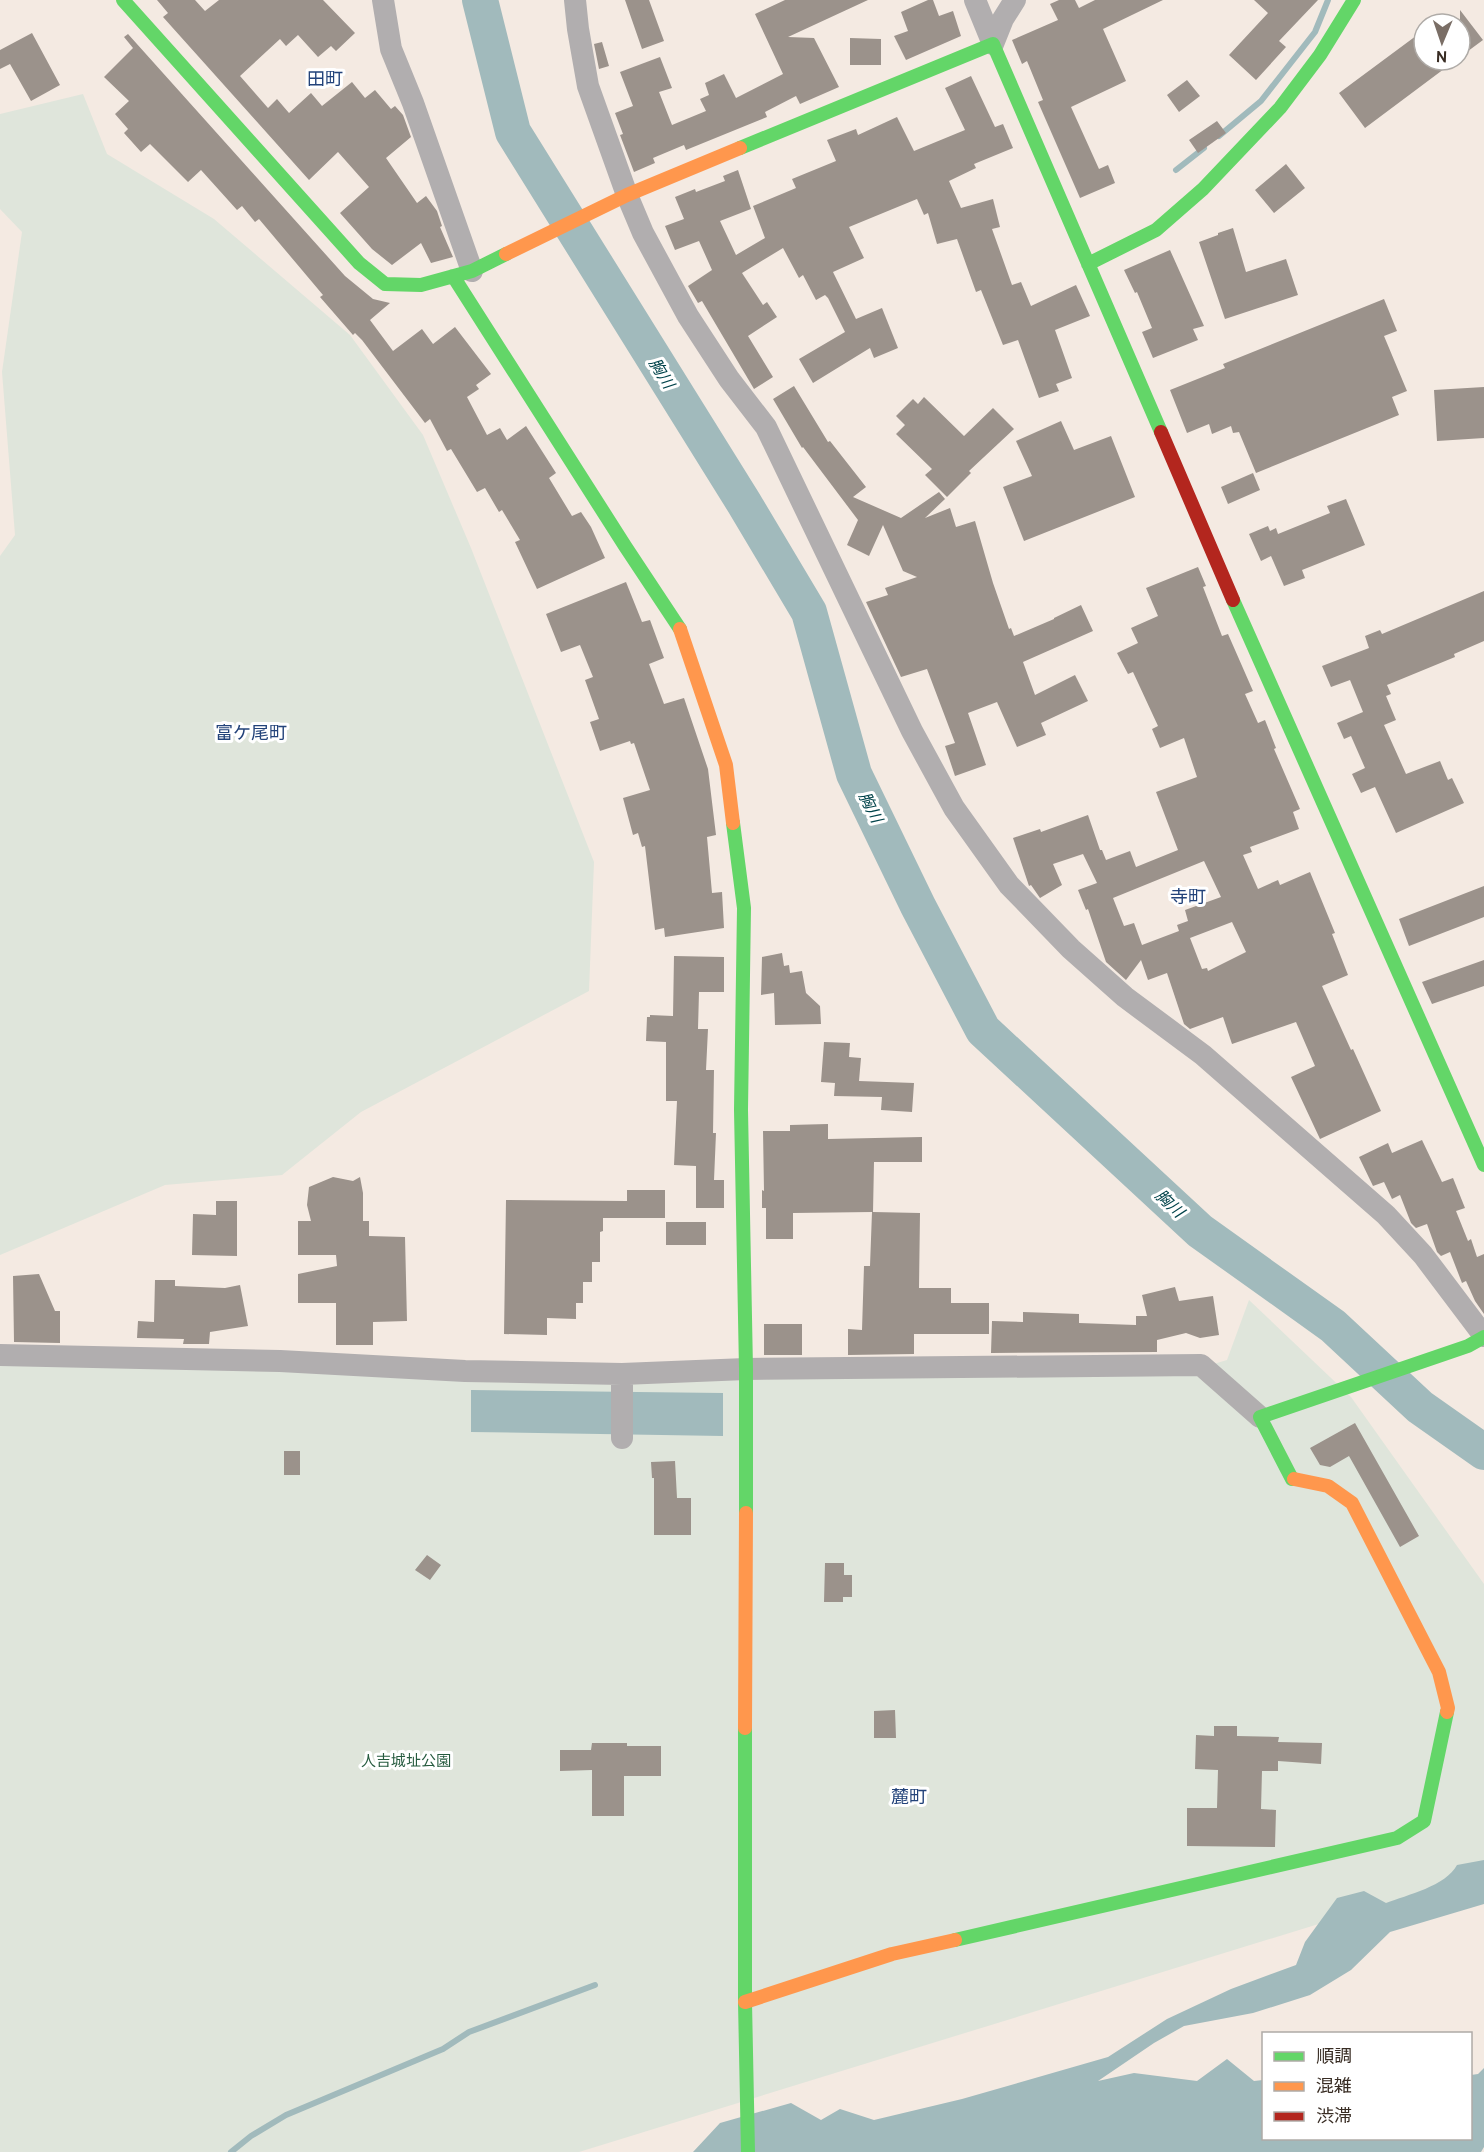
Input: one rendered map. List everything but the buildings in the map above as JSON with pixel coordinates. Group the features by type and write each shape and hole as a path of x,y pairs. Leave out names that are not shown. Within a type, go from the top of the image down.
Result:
{"street":[{"path":"123,0 359,263 385,284 421,285 463,273 619,198 993,44 1003,19 1015,0"},
{"path":"383,0 391,49 413,103 463,273 625,546 683,633 726,765 744,908 741,1110 746,1369 745,2002 748,2152"},
{"path":"575,0 588,86 619,198 643,233 688,316 729,380 766,427 912,731 954,808 1009,885 1071,949 1125,997 1203,1055 1386,1215 1423,1255 1479,1340 1260,1417"},
{"path":"975,0 1251,640 1484,1165"},
{"path":"1088,264 1156,230 1203,189 1280,108 1320,55 1354,0"},
{"path":"0,1355 280,1361 622,1382 746,1369 1201,1365 1260,1417 1292,1479 1328,1486 1352,1503 1439,1672 1448,1708 1424,1821 1397,1838 892,1954 745,2002"},
{"path":"622,1382 622,1438"}],"green space":[{"path":"83,94 107,154 214,219 350,335 423,435 471,548 594,862 589,991 361,1112 282,1175 165,1185 0,1255 0,556 15,535 2,372 22,232 0,209 0,114"},
{"name":"人吉城址公園","path":"1249,1300 1351,1397 1484,1584 1484,1873 579,2152 0,2152 0,1363 1197,1369 1227,1360"}],"water":[{"path":"471,1390 723,1393 723,1436 471,1432"},
{"path":"1484,1860 1484,1904 1390,1932 1351,1970 1310,1995 1253,2013 1184,2026 1154,2043 1098,2081 1134,2073 1197,2081 1227,2059 1254,2081 1262,2080 1262,2140 1472,2140 1472,2075 1478,2074 1484,2068 1484,2147 1481,2152 693,2152 720,2123 791,2103 821,2120 840,2109 874,2120 962,2099 1108,2057 1167,2019 1231,1989 1296,1965 1305,1942 1337,1898 1364,1891 1386,1903 1435,1884 1444,1879 1457,1865"}],"waterway":[{"name":"胸川","path":"480,0 513,132 744,503 809,612 854,774 918,906 983,1030 1200,1231 1333,1326 1420,1407 1484,1452"},
{"path":"1219,136 1261,101 1315,32 1328,0"},
{"path":"1176,170 1204,148"},
{"path":"231,2152 251,2136 286,2115 443,2049 469,2032 595,1985"}],"traffic: fast":[{"path":"123,0 359,263 385,284 421,285 472,271 506,254"},
{"path":"1088,264 1156,230 1203,189 1280,108 1320,55 1354,0"},
{"path":"740,148 993,44 1161,432"},
{"path":"453,276 680,629"},
{"path":"1233,600 1484,1165"},
{"path":"733,823 744,908 741,1110 746,1513"},
{"path":"1294,1479 1260,1417 1468,1346 1484,1337"},
{"path":"955,1940 1397,1838 1424,1821 1447,1712"},
{"path":"745,1728 745,2002 748,2152"}],"traffic: slow":[{"path":"506,254 627,195 740,148"},
{"path":"680,629 726,765 733,823"},
{"path":"1294,1479 1328,1486 1352,1503 1439,1672 1447,1712"},
{"path":"745,1728 746,1513"},
{"path":"745,2002 892,1954 955,1940"}],"traffic: jam":[{"path":"1161,432 1233,600"}],"district":[{"name":"田町","path":"325,79"},
{"name":"富ケ尾町","path":"251,733"},
{"name":"寺町","path":"1188,897"},
{"name":"麓町","path":"909,1797"}]}
